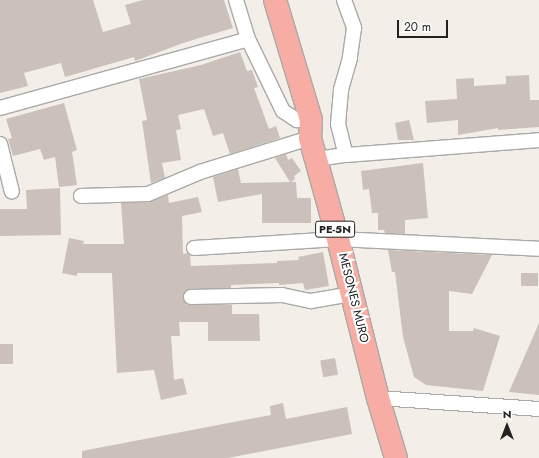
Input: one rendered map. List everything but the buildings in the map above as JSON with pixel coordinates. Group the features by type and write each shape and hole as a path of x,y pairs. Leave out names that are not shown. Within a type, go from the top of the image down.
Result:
{"highway":[{"name":"MESONES MURO","path":"275,0 310,129 316,159 338,238 378,398 396,458"}],"street":[{"path":"236,0 248,39 283,111 310,129"},
{"path":"344,0 354,28 350,58 341,90 338,124 346,155"},
{"path":"0,108 248,39"},
{"path":"81,196 148,194 310,129"},
{"path":"316,159 346,155 539,140"},
{"path":"0,144 12,192"},
{"path":"194,248 338,238 539,249"},
{"path":"191,297 282,295 311,301 352,294"},
{"path":"378,398 539,409"}]}
